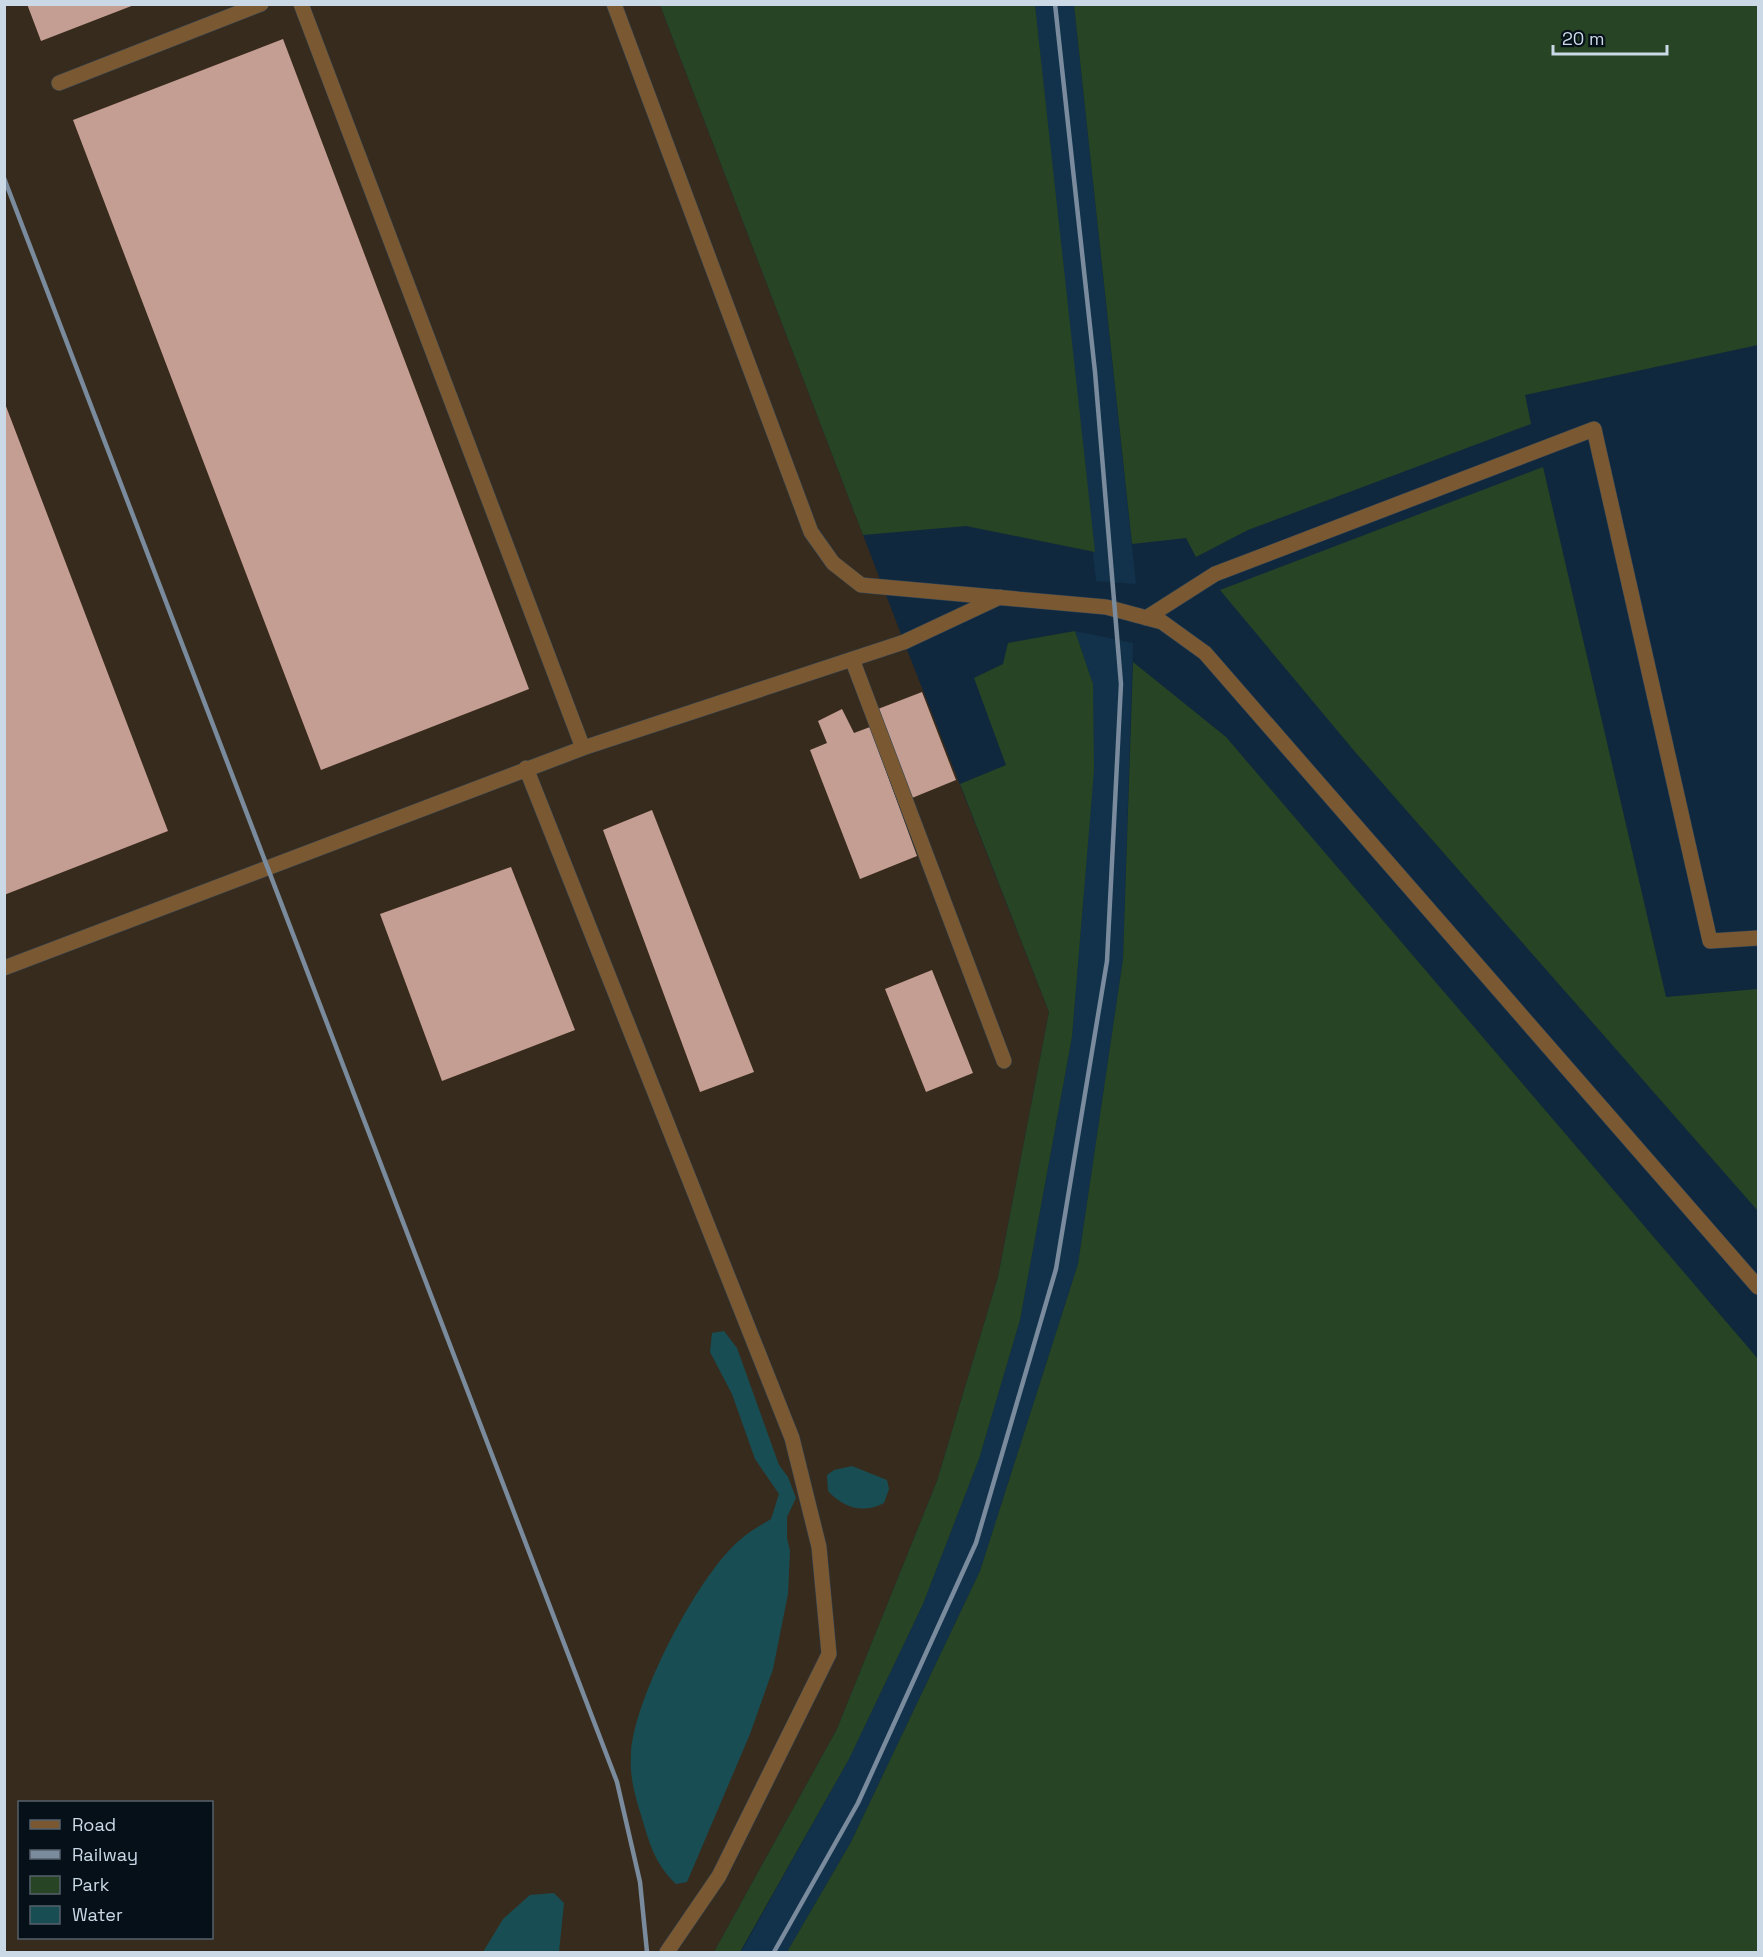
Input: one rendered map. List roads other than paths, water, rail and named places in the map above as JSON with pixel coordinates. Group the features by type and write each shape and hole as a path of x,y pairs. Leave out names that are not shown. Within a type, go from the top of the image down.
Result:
{"street":[{"path":"59,83 261,4"},
{"path":"301,4 583,748"},
{"path":"614,4 811,532 833,563 861,585 1106,607 1162,622 1205,653 1758,1287"},
{"path":"1146,618 1215,574 1594,429 1710,941 1758,938"},
{"path":"4,968 526,768 904,642 1000,597"},
{"path":"852,660 1004,1060"},
{"path":"526,768 792,1438 819,1547 829,1654 719,1876 667,1953"}],"water":[{"path":"724,1331 737,1348 779,1465 788,1477 796,1498 787,1517 787,1538 790,1551 788,1594 773,1669 750,1734 687,1882 676,1884 664,1871 652,1850 636,1799 631,1764 635,1731 643,1702 656,1671 688,1608 724,1556 744,1536 771,1519 779,1494 755,1459 732,1394 710,1352 712,1333"},
{"path":"852,1466 887,1480 889,1489 884,1503 869,1508 854,1508 841,1502 828,1491 827,1475 834,1470"},
{"path":"554,1893 564,1903 559,1952 483,1952 503,1919 530,1895"}],"railway":[{"path":"774,1952 858,1803 976,1543 1056,1269 1107,961 1121,684 1095,372 1055,4"},
{"path":"4,178 617,1782 640,1882 647,1952"}]}
